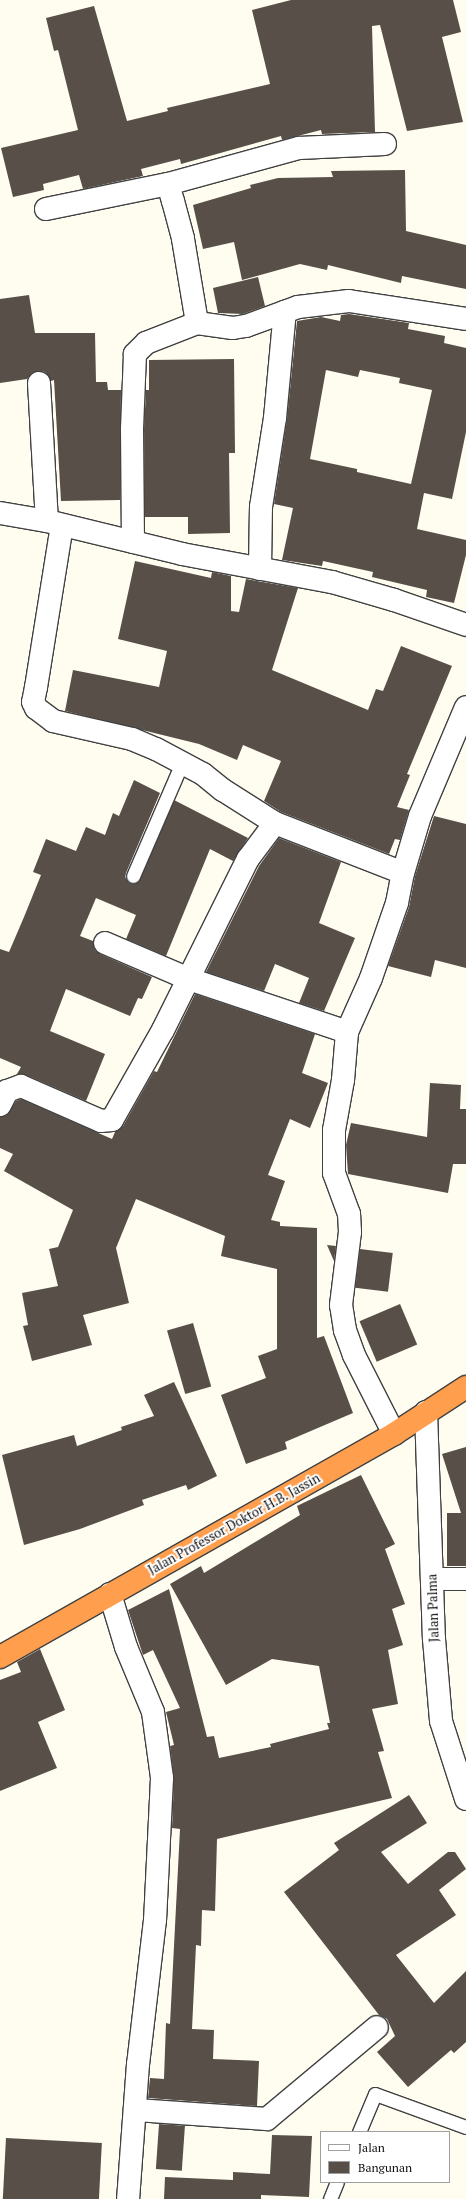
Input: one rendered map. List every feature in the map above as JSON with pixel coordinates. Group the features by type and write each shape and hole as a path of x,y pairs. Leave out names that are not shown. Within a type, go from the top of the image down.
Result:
{"highway":[{"name":"Jalan Professor Doktor H.B. Jassin","path":"0,1657 394,1434 466,1387"}],"street":[{"path":"46,209 168,184 299,148 385,144"},
{"path":"168,184 183,239 197,323"},
{"path":"133,542 132,429 135,354 146,343 197,323 233,328 258,323 285,311 317,303 349,301 466,319"},
{"path":"260,569 261,507 275,418 285,311"},
{"path":"39,384 54,523 36,687 33,702 36,708 53,721 132,739 203,774 223,790 275,823 403,873"},
{"path":"0,513 54,523 133,542 352,587 466,626"},
{"path":"394,1434 354,1355 345,1330 341,1305 350,1232 349,1214 334,1173 332,1147 343,1080 347,1032 384,942 397,903 403,873 420,816 466,707"},
{"path":"0,1105 7,1091 21,1086 101,1121 112,1120 134,1084 189,979 248,859 275,823"},
{"path":"105,944 189,979 347,1032"},
{"name":"Jalan Palma","path":"426,1412 432,1579 441,1721 466,1799"},
{"path":"432,1579 466,1579"},
{"path":"110,1594 126,1647 152,1712 162,1778 155,1920 138,2064 136,2110 128,2199"},
{"path":"136,2110 267,2119 377,2027"}],"lane":[{"path":"134,876 182,763"},
{"path":"359,2131 375,2094 466,2127"},
{"path":"330,2199 337,2183"}],"building":[{"path":"291,0 453,0 461,32 442,37 463,122 407,131 380,25 372,26 375,132 322,134 321,130 282,140 281,136 181,164 180,159 141,169 143,176 83,189 79,175 43,184 44,190 13,197 1,148 78,130 58,50 54,51 46,18 94,6 127,121 168,111 167,108 270,84 252,10"},
{"path":"405,170 406,231 466,245 466,289 402,276 401,283 328,265 327,270 300,264 242,280 234,242 203,249 193,205 251,188 250,185 278,178 333,177 331,171"},
{"path":"258,277 265,306 243,314 218,313 213,288"},
{"path":"29,295 35,333 95,333 96,382 107,382 108,390 121,390 120,500 61,501 54,380 51,381 45,372 39,371 32,373 27,379 0,383 0,299"},
{"path":"349,314 409,323 408,329 445,336 444,343 466,348 466,432 452,499 424,493 417,529 466,540 466,555 454,603 426,597 427,590 372,577 373,572 323,561 322,566 282,560 293,508 274,504 287,419 297,321 321,317 340,321 341,315","holes":["326,370 358,377 360,370 400,378 399,383 432,390 411,484 357,472 357,469 310,459"]},
{"path":"234,359 235,453 229,453 230,533 188,534 188,517 145,517 144,429 146,390 149,390 149,360"},
{"path":"135,561 211,578 212,572 231,576 231,611 239,612 246,579 298,588 272,670 368,710 376,689 383,691 401,646 452,666 407,774 410,775 397,807 409,810 400,840 395,839 389,854 281,812 264,801 281,761 243,745 237,760 199,744 65,711 73,670 159,687 167,651 118,639"},
{"path":"134,780 160,793 126,873 125,877 129,883 134,884 140,879 174,800 248,838 233,861 210,849 166,956 126,939 136,915 96,898 80,936 93,941 95,950 100,954 152,977 142,999 138,998 130,1016 66,989 50,1031 105,1054 86,1101 26,1075 17,1074 21,1067 0,1058 0,949 9,952 24,917 41,875 33,872 46,839 76,851 86,827 105,835 113,813 119,816"},
{"path":"434,816 466,824 466,968 435,960 431,977 388,966 409,907 415,876"},
{"path":"279,838 341,862 319,923 355,938 324,1011 299,1003 309,978 275,964 264,991 206,972 259,866"},
{"path":"195,994 315,1034 302,1073 328,1083 310,1128 290,1119 268,1175 285,1181 271,1220 280,1222 280,1226 317,1228 317,1338 324,1336 353,1413 285,1442 287,1449 246,1464 221,1395 266,1378 258,1356 277,1349 277,1269 221,1256 225,1236 136,1199 116,1248 129,1303 83,1315 92,1345 32,1361 23,1326 28,1325 22,1293 58,1286 49,1249 58,1247 73,1210 4,1171 13,1154 0,1148 0,1117 7,1115 16,1101 21,1099 112,1139 115,1132 123,1126 154,1071 157,1072"},
{"path":"430,1083 461,1085 460,1109 466,1109 466,1164 453,1164 448,1193 348,1174 346,1145 351,1123 427,1137"},
{"path":"327,1245 336,1246 334,1261"},
{"path":"360,1249 393,1253 388,1292 355,1288"},
{"path":"400,1304 417,1345 377,1362 359,1321"},
{"path":"193,1323 211,1386 185,1394 167,1330"},
{"path":"174,1382 217,1476 188,1490 186,1485 142,1500 144,1505 80,1529 24,1545 2,1455 74,1435 77,1446 122,1430 121,1427 154,1416 144,1395"},
{"path":"466,1447 466,1566 447,1566 447,1513 461,1513 442,1454"},
{"path":"361,1475 395,1544 385,1549 405,1604 392,1609 403,1645 388,1650 398,1704 372,1709 384,1751 378,1752 392,1798 217,1839 215,1911 202,1910 201,1946 196,1945 192,2029 214,2030 213,2059 259,2061 257,2106 148,2098 150,2078 164,2079 166,2023 170,2024 180,1829 172,1828 174,1778 170,1746 174,1745 166,1712 180,1708 153,1650 143,1655 128,1610 169,1589 207,1737 214,1736 219,1758 271,1747 270,1744 329,1729 327,1723 330,1723 319,1666 272,1659 226,1685 170,1584 201,1566 204,1573 300,1515 297,1506"},
{"path":"40,1649 65,1710 38,1722 57,1768 0,1791 0,1680 21,1672 17,1662"},
{"path":"409,1795 427,1823 381,1852 408,1884 448,1852 455,1852 466,1869 439,1890 456,1915 396,1955 434,2003 466,1971 466,2042 454,2053 451,2050 408,2087 377,2052 395,2036 387,2019 379,2015 284,1892 339,1850 334,1843"},
{"path":"159,2124 185,2126 182,2171 156,2169"},
{"path":"272,2135 312,2136 309,2197 261,2195 261,2199 164,2199 165,2177 233,2180 233,2172 270,2174"},
{"path":"6,2138 102,2143 99,2199 3,2199"}]}
